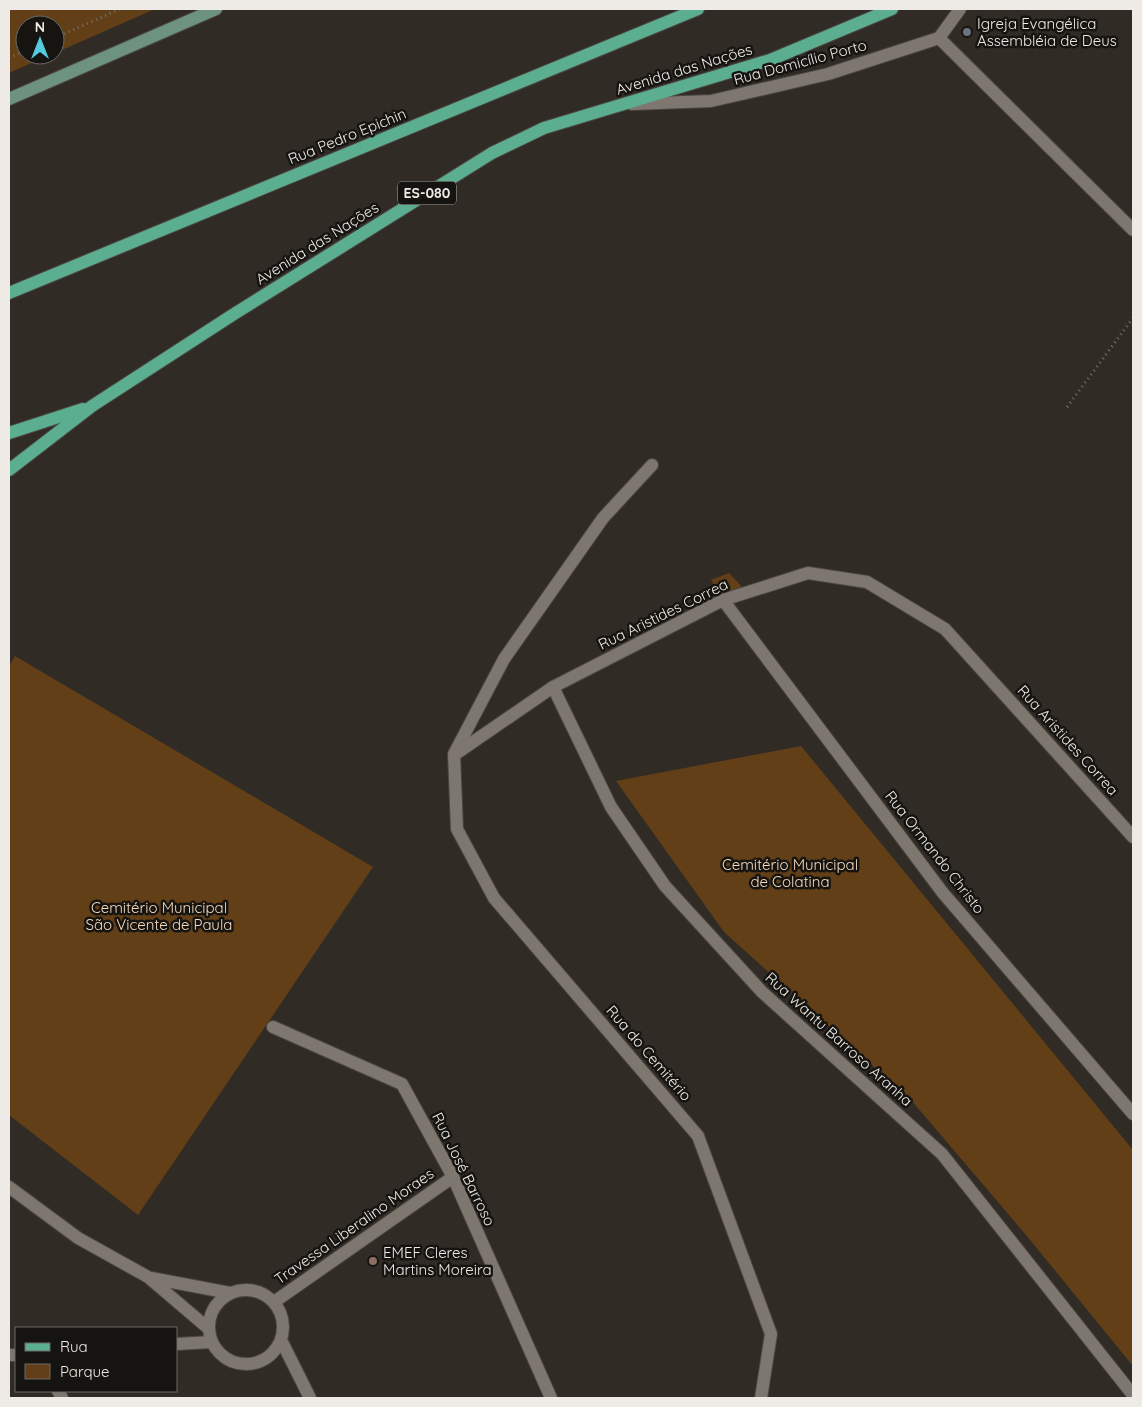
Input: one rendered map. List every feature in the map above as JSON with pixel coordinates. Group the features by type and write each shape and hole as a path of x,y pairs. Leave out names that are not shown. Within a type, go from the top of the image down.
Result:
{"main road":[{"name":"Rua Pedro Epichin","path":"9,293 698,9"},
{"name":"Avenida das Nações","path":"9,470 92,406 234,314 492,153 544,128 630,104 770,60 892,9"},
{"path":"9,433 92,406"}],"street":[{"path":"9,99 216,9"},
{"path":"960,9 939,38 1133,230"},
{"name":"Rua Domicílio Porto","path":"630,104 711,101 828,74 939,38"},
{"path":"454,754 504,659 603,518 652,465"},
{"name":"Rua Aristides Correa","path":"454,754 553,687 723,600 808,573 867,582 945,629 1133,837"},
{"name":"Rua Ormando Christo","path":"723,600 943,893 1133,1114"},
{"name":"Rua Wantu Barroso Aranha","path":"553,687 611,807 665,886 762,992 942,1154 1133,1395"},
{"name":"Rua do Cemitério","path":"454,754 457,829 494,898 698,1136 771,1334 761,1398"},
{"name":"Rua José Barroso","path":"273,1027 402,1084 452,1177 551,1398"},
{"name":"Travessa Liberalino Moraes","path":"274,1302 452,1177"},
{"path":"9,1187 78,1238 148,1277 209,1329"},
{"path":"148,1277 230,1293 251,1290 264,1294 274,1302 283,1320 281,1340 274,1351 266,1358 246,1363 227,1359 212,1342 209,1329 214,1307 230,1293"},
{"path":"281,1340 310,1398"},
{"path":"178,1344 212,1342"}],"path":[{"path":"65,34 120,9"},
{"path":"1067,407 1133,318"}],"green space":[{"path":"9,9 155,9 65,49 65,15 15,15 15,65 27,65 9,73"},
{"path":"729,573 744,589 723,600 711,580"},
{"name":"Cemitério Municipal São Vicente de Paula","path":"15,656 373,867 138,1215 9,1115 9,666"},
{"name":"Cemitério Municipal de Colatina","path":"801,746 1133,1150 1133,1366 1026,1235 911,1100 724,932 616,781"}],"place":[{"name":"Igreja Evangélica Assembléia de Deus","path":"967,32"},
{"name":"EMEF Cleres Martins Moreira","path":"373,1261"}]}
